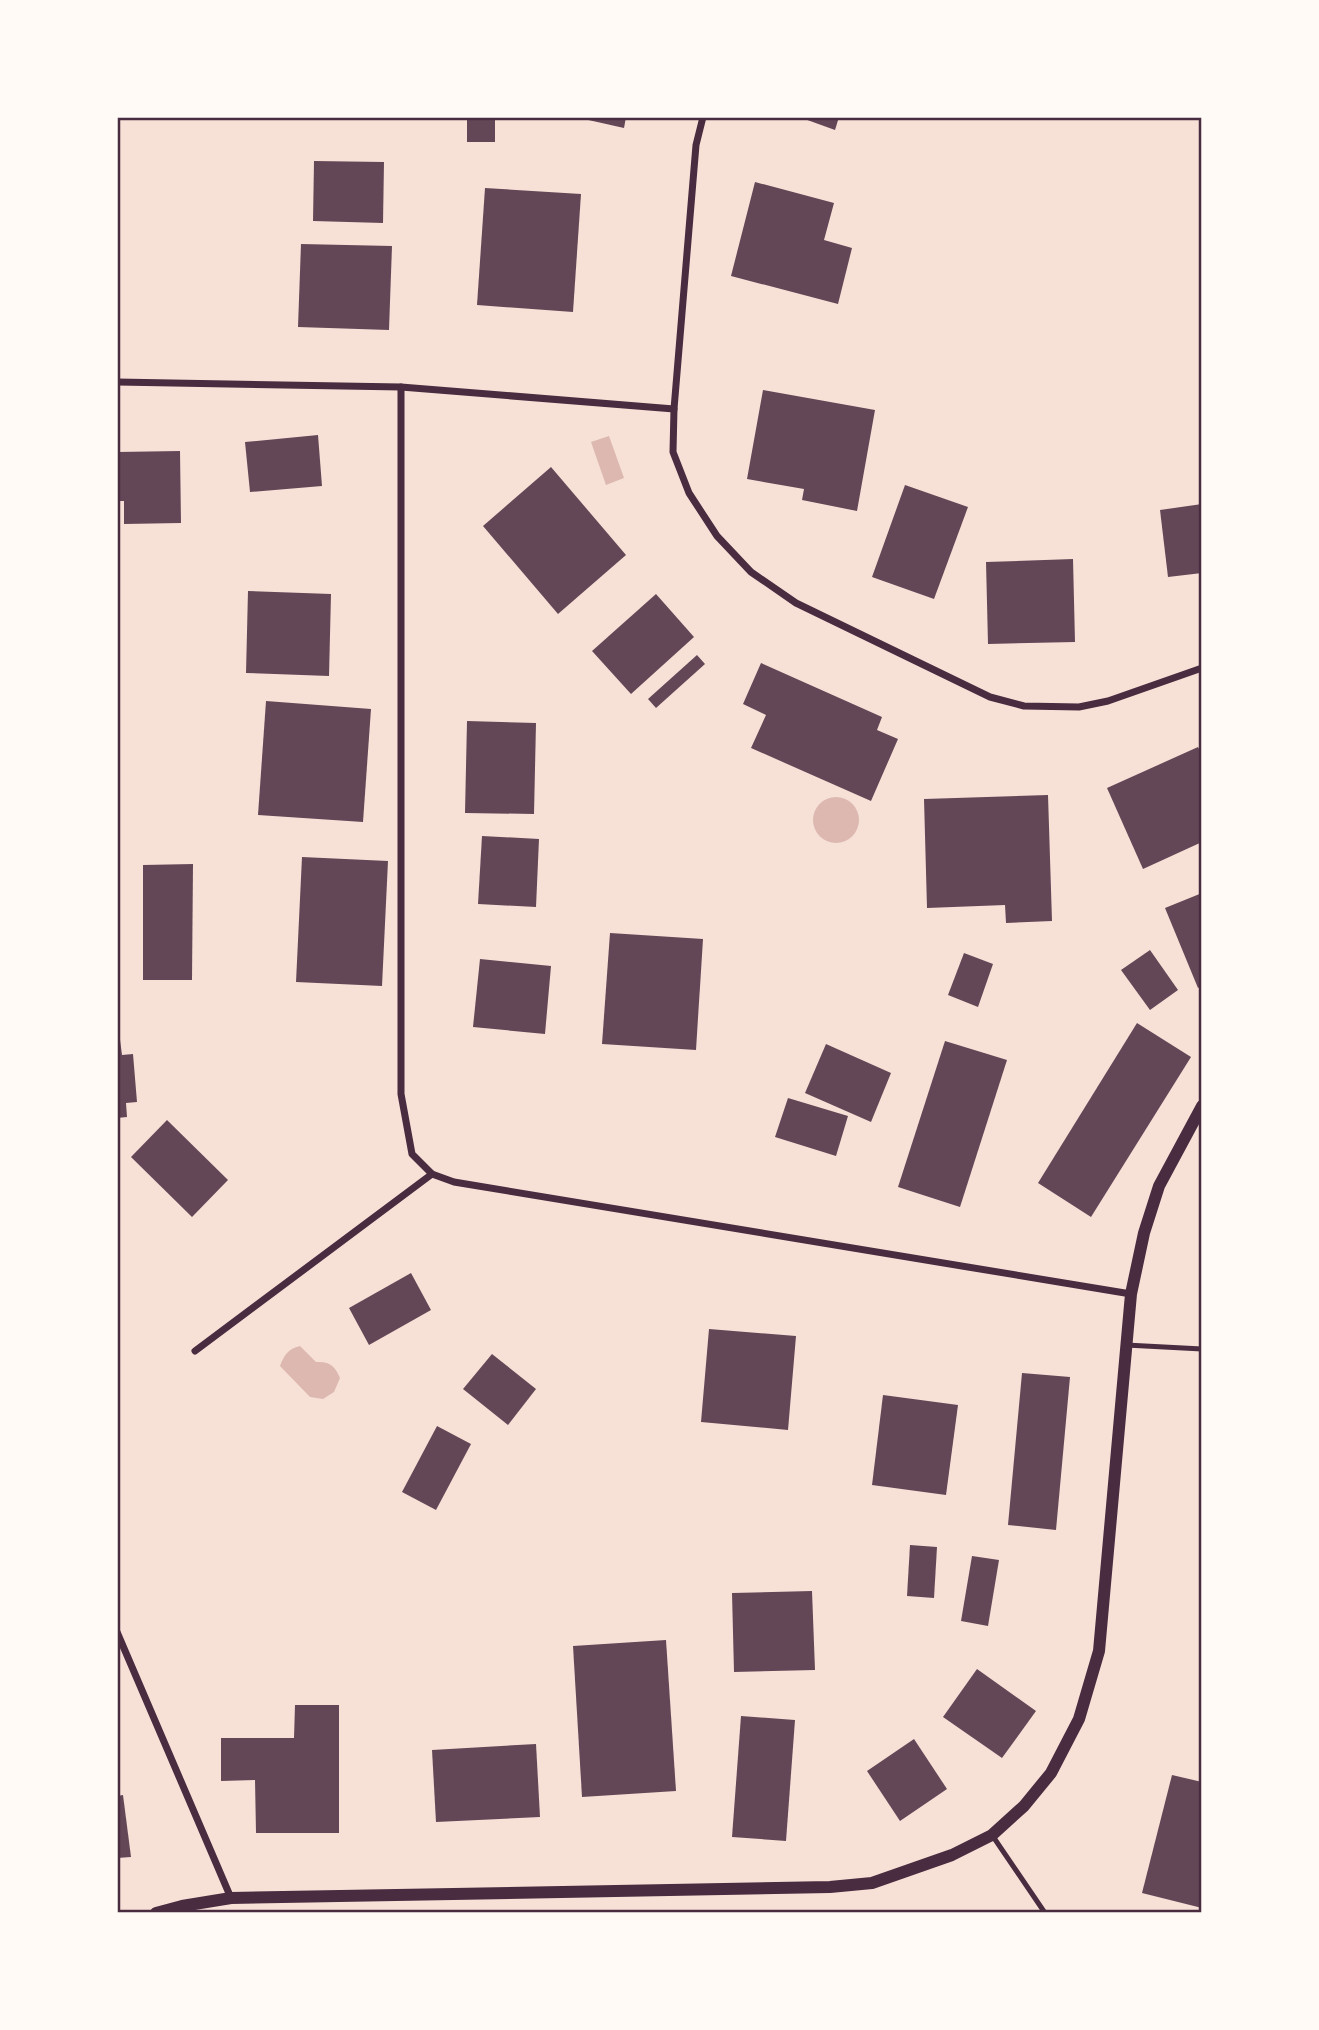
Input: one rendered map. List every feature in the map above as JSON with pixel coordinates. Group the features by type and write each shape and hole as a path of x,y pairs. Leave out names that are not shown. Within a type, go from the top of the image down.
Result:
{"street":[{"path":"703,117 696,145 674,409 673,452 689,493 717,536 751,572 796,603 990,696 1024,706 1079,707 1108,701 1202,668"},
{"path":"117,382 401,387 674,409"},
{"path":"401,387 401,1094 412,1154 432,1174 454,1182 1131,1294"},
{"path":"156,1913 231,1898 830,1887 872,1883 952,1855 992,1835 1024,1806 1051,1773 1080,1719 1099,1651 1131,1294 1144,1233 1158,1186 1202,1107"},
{"path":"195,1351 432,1174"},
{"path":"117,1632 231,1898"}],"lane":[{"path":"1126,1345 1202,1349"},
{"path":"992,1835 1045,1913"}],"shaded area":[{"path":"609,436 624,478 606,485 591,442"},
{"path":"836,797 852,804 859,820 852,836 836,843 820,836 813,820 820,804"},
{"path":"300,1346 316,1362 331,1365 340,1378 334,1392 323,1399 310,1397 280,1366 287,1353"}],"building":[{"path":"467,117 495,117 495,142 467,142"},
{"path":"575,117 626,117 624,128"},
{"path":"799,117 839,117 835,130"},
{"path":"314,161 384,162 383,223 313,221"},
{"path":"755,182 834,203 824,240 852,248 838,304 731,276"},
{"path":"485,188 581,194 573,312 477,305"},
{"path":"301,244 392,246 389,330 298,327"},
{"path":"763,390 875,410 857,511 802,500 804,489 747,479"},
{"path":"318,435 322,486 250,492 245,442"},
{"path":"180,451 181,523 124,524 124,501 117,501 117,452"},
{"path":"551,467 626,555 558,614 483,526"},
{"path":"905,485 968,507 934,599 872,577"},
{"path":"1202,504 1202,573 1168,577 1160,510"},
{"path":"1073,559 1075,642 988,644 986,562"},
{"path":"248,591 331,594 329,676 246,673"},
{"path":"656,594 694,637 631,694 592,651"},
{"path":"697,655 705,664 656,708 648,699"},
{"path":"761,663 882,717 877,730 898,739 871,801 751,748 766,715 743,704"},
{"path":"266,701 371,709 363,822 258,815"},
{"path":"467,721 536,723 534,814 465,813"},
{"path":"1198,747 1202,755 1202,842 1143,869 1107,788"},
{"path":"1048,795 1052,921 1006,923 1005,905 927,908 924,799"},
{"path":"482,836 539,839 536,907 478,904"},
{"path":"302,857 388,861 382,986 296,982"},
{"path":"193,864 192,980 143,980 143,865"},
{"path":"1202,893 1202,986 1198,988 1165,908"},
{"path":"610,933 703,939 696,1050 602,1044"},
{"path":"1150,950 1178,990 1150,1010 1121,970"},
{"path":"964,953 993,964 978,1007 948,995"},
{"path":"480,959 551,966 545,1034 473,1027"},
{"path":"1137,1023 1191,1057 1091,1217 1038,1183"},
{"path":"117,1032 122,1055 133,1054 137,1102 126,1103 127,1117 117,1118"},
{"path":"945,1041 1007,1060 960,1207 898,1187"},
{"path":"826,1044 891,1073 871,1122 805,1093"},
{"path":"788,1098 848,1116 836,1156 775,1137"},
{"path":"167,1120 228,1180 192,1217 131,1157"},
{"path":"411,1273 431,1310 369,1345 349,1308"},
{"path":"709,1329 796,1336 788,1430 701,1422"},
{"path":"492,1354 536,1389 508,1425 463,1389"},
{"path":"1022,1373 1070,1377 1056,1530 1008,1525"},
{"path":"883,1395 958,1405 946,1495 872,1485"},
{"path":"437,1426 471,1444 436,1510 402,1492"},
{"path":"910,1545 937,1547 934,1598 907,1596"},
{"path":"972,1556 999,1560 988,1626 961,1621"},
{"path":"812,1591 815,1670 734,1672 732,1593"},
{"path":"666,1640 676,1791 582,1797 573,1646"},
{"path":"977,1669 1036,1711 1002,1758 943,1717"},
{"path":"295,1705 339,1705 339,1833 256,1833 255,1780 221,1781 221,1738 294,1738"},
{"path":"741,1716 795,1720 786,1841 732,1837"},
{"path":"914,1739 947,1789 900,1821 867,1771"},
{"path":"536,1744 540,1817 436,1822 432,1750"},
{"path":"1172,1775 1202,1782 1202,1908 1142,1893"},
{"path":"123,1795 131,1857 117,1858 117,1796"}]}
